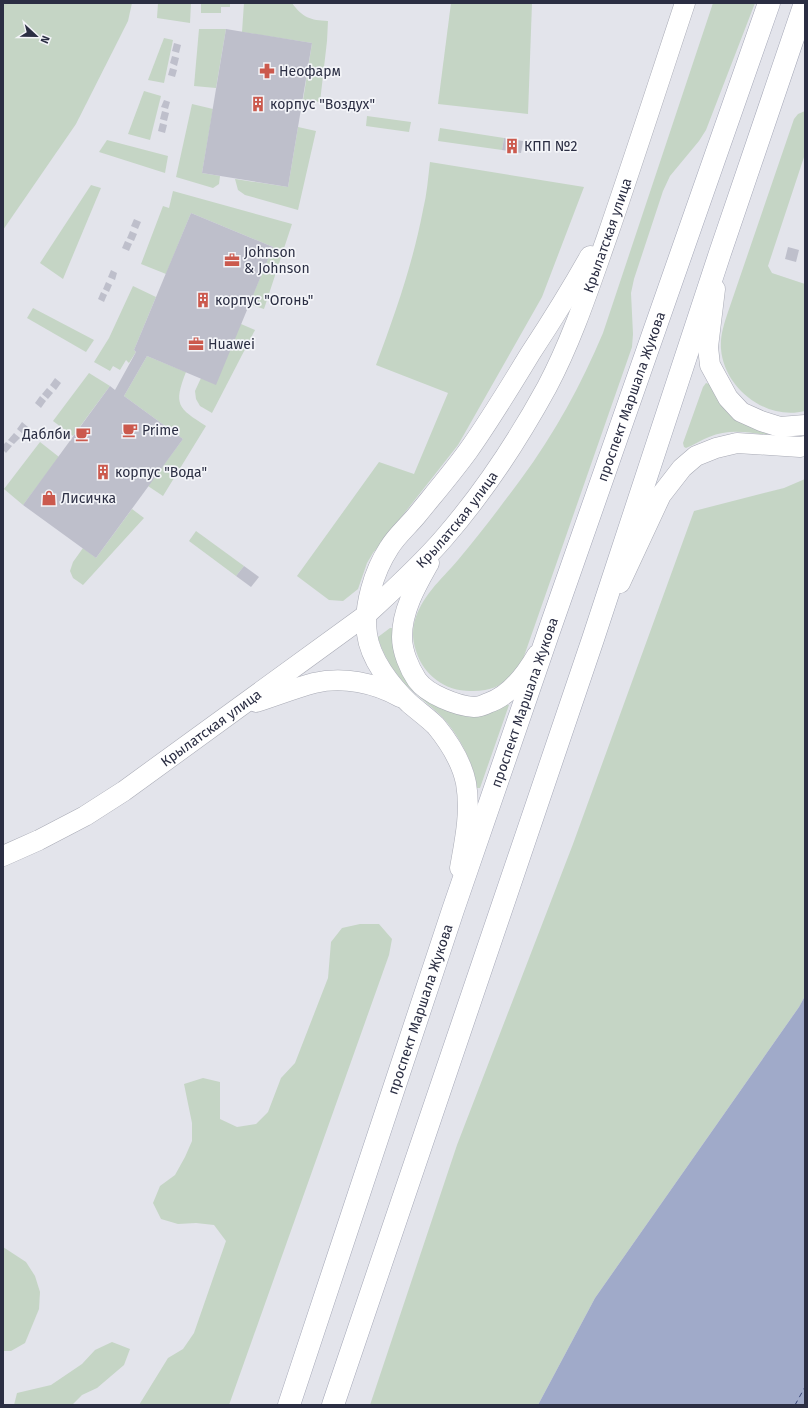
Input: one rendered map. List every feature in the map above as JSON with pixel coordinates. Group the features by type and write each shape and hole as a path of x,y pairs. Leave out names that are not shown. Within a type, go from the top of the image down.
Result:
{"main road":[{"name":"Крылатская улица","path":"3,856 39,840 85,816 124,791 366,615 443,539 480,492 513,444 547,387 572,333 615,214 685,3"},
{"name":"проспект Маршала Жукова","path":"289,1405 453,910 769,3"},
{"path":"334,1405 593,639 720,253 805,3"},
{"path":"453,910 468,825 469,803 465,781 458,760 448,741 435,725 392,686 372,650 367,635 366,615 372,584 389,548 434,495 468,450 505,396 578,278 615,214"},
{"path":"720,253 708,340 710,365 728,398 741,412 761,421 780,427 805,425"},
{"path":"593,639 661,495 682,468 696,456 716,448 736,443 800,447 805,446"},
{"path":"443,539 417,585 408,605 403,624 402,638 405,652 410,667 418,681 432,692 443,698 458,703 474,707 489,703 503,696 515,686 531,665 548,634"},
{"path":"239,708 315,683 334,680 350,681 374,686 388,691 409,702"}],"green space":[{"path":"3,3 132,3 128,21 76,124 3,230"},
{"path":"158,3 191,3 190,23 157,18"},
{"path":"201,3 230,3 230,7 221,7 221,13 201,13"},
{"path":"244,3 292,3 303,15 307,17 316,20 328,21 320,102 303,100 312,43 242,32"},
{"path":"451,3 532,3 528,114 438,104"},
{"path":"713,3 755,3 706,130 699,141 670,176 663,191 634,279 631,293 633,334 632,347 522,662 507,680 496,687 482,691 463,691 454,689 437,681 424,668 420,660 416,651 413,631 417,614 421,605 432,589 474,540 533,462 556,426 586,371 603,333"},
{"path":"199,29 226,29 216,88 194,86"},
{"path":"164,38 173,40 164,83 148,80"},
{"path":"144,91 161,96 150,140 128,134"},
{"path":"192,104 213,109 202,173 220,176 219,184 213,188 176,177"},
{"path":"805,111 805,154 768,266 772,273 805,284 805,411 790,413 776,411 762,406 739,388 730,377 724,363 721,349 721,339 727,317 794,119 798,114"},
{"path":"367,116 411,122 409,132 366,126"},
{"path":"298,127 316,131 298,210 245,195 238,190 235,179 288,187"},
{"path":"440,128 504,138 502,150 438,141"},
{"path":"107,140 168,156 165,173 99,152"},
{"path":"430,162 584,187 542,297 458,445 373,553 367,563 358,589 343,601 329,600 297,576 379,462 414,474 448,393 376,365 397,308 409,269 426,198"},
{"path":"91,185 101,188 63,279 40,263"},
{"path":"173,191 292,224 264,309 249,304 273,247 191,213 166,274 141,264 163,206 169,208"},
{"path":"133,286 156,297 134,350 136,352 129,363 126,360 120,370 113,366 110,371 94,362 109,338"},
{"path":"33,308 94,340 86,352 27,318"},
{"path":"241,324 255,330 212,413 200,406 196,399 195,391 201,378"},
{"path":"147,356 186,372 180,392 179,399 181,405 189,415 206,426 163,496 148,486 183,439 124,396"},
{"path":"89,373 110,386 73,436 53,421"},
{"path":"706,383 768,434 730,432 716,434 686,448 684,447 683,443 703,387"},
{"path":"40,442 59,457 23,505 4,489"},
{"path":"805,479 805,996 799,1007 595,1298 538,1405 370,1405 457,1145 573,844 694,511 784,488"},
{"path":"132,509 144,518 83,585 73,578 70,571 73,562 83,548 96,558"},
{"path":"196,531 244,566 236,576 189,541"},
{"path":"390,628 393,628 395,656 399,665 417,690 509,705 480,788 477,788 473,768 458,737 445,720 409,688 392,668 380,645 378,637"},
{"path":"360,924 379,924 392,939 389,955 229,1405 139,1405 168,1358 183,1349 194,1333 226,1241 214,1225 196,1223 178,1224 161,1219 153,1203 160,1186 175,1175 192,1141 192,1123 184,1084 203,1078 220,1082 220,1119 237,1127 256,1124 268,1112 281,1078 295,1063 328,978 331,942 342,928"},
{"path":"3,1247 26,1262 35,1276 40,1292 39,1309 25,1343 11,1351 3,1351"},
{"path":"112,1342 130,1349 124,1365 97,1388 82,1395 72,1405 14,1405 17,1393 51,1385 82,1364 95,1350"}],"water":[{"path":"805,996 805,1405 538,1405 595,1298 799,1007"}],"building":[{"name":"корпус \"Воздух\"","path":"226,29 312,43 288,187 202,173"},
{"path":"174,43 181,45 179,53 172,51"},
{"path":"172,56 179,58 177,66 170,63"},
{"path":"170,68 177,70 175,77 168,75"},
{"path":"164,100 170,102 168,109 161,107"},
{"path":"162,111 169,113 167,121 160,119"},
{"path":"160,123 167,125 165,133 158,131"},
{"name":"КПП №2","path":"504,138 523,141 521,153 502,150"},
{"path":"191,213 273,247 216,385 147,356 124,396 183,439 96,558 23,505 110,386 115,390 136,352 134,350"},
{"path":"134,219 141,222 138,229 131,226"},
{"path":"130,231 137,234 134,241 127,238"},
{"path":"125,241 132,244 129,251 122,248"},
{"path":"788,247 799,250 796,262 785,259"},
{"path":"111,270 117,273 115,280 108,277"},
{"path":"106,282 112,285 109,292 103,289"},
{"path":"101,292 107,295 104,302 98,299"},
{"path":"55,378 61,383 56,390 50,385"},
{"path":"47,388 53,393 48,399 42,394"},
{"path":"40,396 46,401 41,408 35,403"},
{"path":"22,422 28,427 23,434 17,429"},
{"path":"14,433 20,438 14,444 8,440"},
{"path":"6,442 12,446 6,453 3,450 3,445"},
{"path":"244,566 259,577 251,587 236,576"}],"ferry route":[{"path":"795,1405 805,1387"}],"place":[{"name":"Неофарм","path":"267,71"},
{"name":"корпус \"Воздух\"","path":"258,104"},
{"name":"КПП №2","path":"512,146"},
{"name":"Johnson & Johnson","path":"232,260"},
{"name":"корпус \"Огонь\"","path":"203,300"},
{"name":"Huawei","path":"196,344"},
{"name":"Prime","path":"130,430"},
{"name":"Даблби","path":"83,434"},
{"name":"корпус \"Вода\"","path":"103,472"},
{"name":"Лисичка","path":"49,498"}]}
